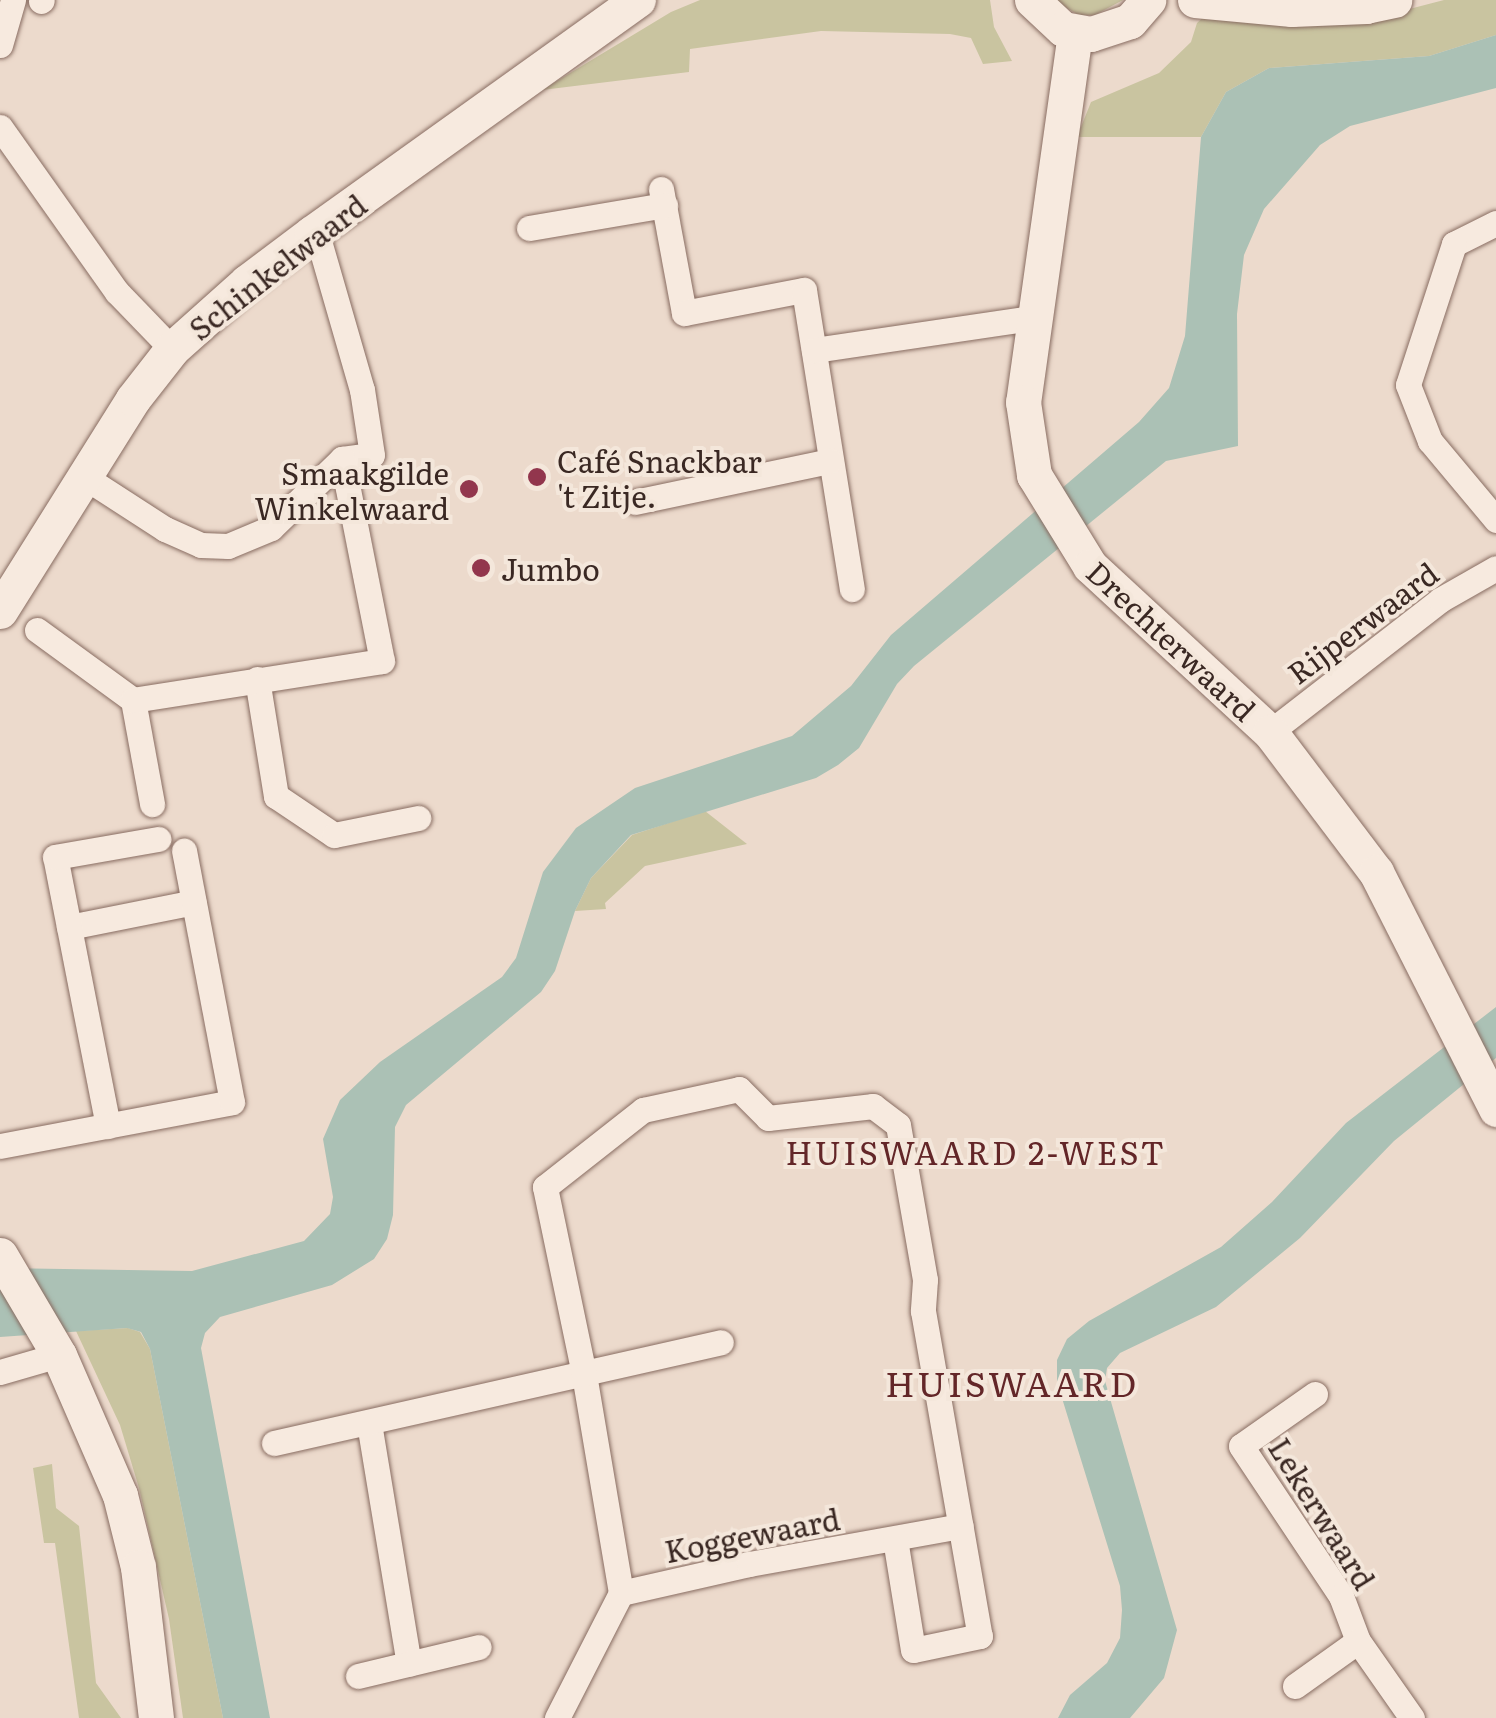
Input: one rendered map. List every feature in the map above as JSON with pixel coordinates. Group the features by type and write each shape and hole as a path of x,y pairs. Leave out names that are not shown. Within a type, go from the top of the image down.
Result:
{"street":[{"path":"0,45 12,0"},
{"name":"Schinkelwaard","path":"0,611 83,476 172,349 247,282 638,0"},
{"path":"1032,0 1049,21 1075,34 1118,28 1148,0"},
{"path":"1196,0 1292,9 1366,6 1394,0"},
{"name":"Drechterwaard","path":"1075,34 1032,318 1024,428 1034,475 1075,546 1108,586 1270,732 1387,889 1489,1096"},
{"path":"0,127 118,292 172,349"},
{"path":"528,228 663,197 684,313 804,290 852,588"},
{"path":"1496,223 1454,244 1408,385 1430,440 1496,520"},
{"path":"83,476 166,530 201,545 228,546 271,528 342,459 372,456 362,390 316,231"},
{"path":"814,350 1032,318"},
{"path":"133,700 382,662 342,459"},
{"path":"635,502 830,461"},
{"name":"Rijperwaard","path":"1270,732 1440,600 1496,568"},
{"path":"36,630 133,700 152,804"},
{"path":"257,679 276,796 334,835 418,818"},
{"path":"108,1126 55,857 158,839"},
{"path":"0,1146 232,1102 184,852"},
{"path":"69,927 194,902"},
{"path":"557,1718 622,1593 584,1374 545,1186 643,1110 739,1089 768,1118 874,1106 898,1125 925,1280 923,1311 980,1636 913,1650 895,1540"},
{"path":"1,1257 54,1348 102,1448 129,1525 154,1672 156,1718"},
{"path":"274,1443 721,1342"},
{"path":"0,1372 54,1348"},
{"name":"Lekerwaard","path":"1315,1394 1241,1446 1341,1596 1358,1641 1412,1718"},
{"path":"368,1423 409,1664"},
{"name":"Koggewaard","path":"622,1593 749,1564 961,1526"},
{"path":"1294,1686 1358,1641"},
{"path":"358,1676 479,1647"}],"shaded area":[{"path":"700,0 990,0 994,27 1012,61 983,64 971,38 950,34 821,31 690,49 689,72 542,90 671,12"},
{"path":"1052,0 1123,0 1095,15 1079,15"},
{"path":"1444,0 1496,0 1496,35 1429,56 1269,68 1226,92 1201,137 1077,137 1091,102 1159,73 1191,42 1197,23 1209,12 1394,13"},
{"path":"1496,35 1496,88 1350,126 1320,145 1264,209 1244,255 1237,314 1238,446 1166,461 914,666 897,684 859,748 838,765 816,778 631,835 591,878 575,911 555,971 541,992 406,1105 395,1127 393,1215 387,1239 374,1259 332,1285 220,1317 205,1333 201,1348 270,1718 223,1718 150,1349 141,1332 127,1328 0,1337 0,1268 192,1271 304,1241 330,1214 333,1197 323,1139 340,1100 380,1062 502,977 516,958 543,872 576,828 635,788 792,736 851,686 891,635 1139,422 1169,388 1185,336 1201,137 1226,92 1269,68 1429,56"},
{"path":"705,811 747,844 645,866 605,903 606,909 575,911 591,878 632,835"},
{"path":"1496,1007 1496,1058 1394,1141 1300,1238 1216,1307 1120,1353 1107,1368 1105,1381 1177,1630 1164,1678 1130,1718 1058,1718 1070,1695 1107,1663 1120,1638 1122,1610 1120,1586 1057,1382 1057,1360 1067,1339 1089,1321 1221,1247 1272,1202 1346,1123"},
{"path":"128,1328 140,1332 150,1349 223,1718 183,1718 169,1619 139,1488 120,1425 76,1331"},
{"path":"52,1464 56,1508 79,1526 96,1683 121,1718 79,1718 55,1543 44,1543 33,1468"}],"place":[{"name":"Café Snackbar 't Zitje.","path":"537,477"},
{"name":"Smaakgilde Winkelwaard","path":"469,489"},
{"name":"Jumbo","path":"481,568"}],"district":[{"name":"HUISWAARD 2-WEST","path":"976,1151"},
{"name":"HUISWAARD","path":"1012,1382"}]}
